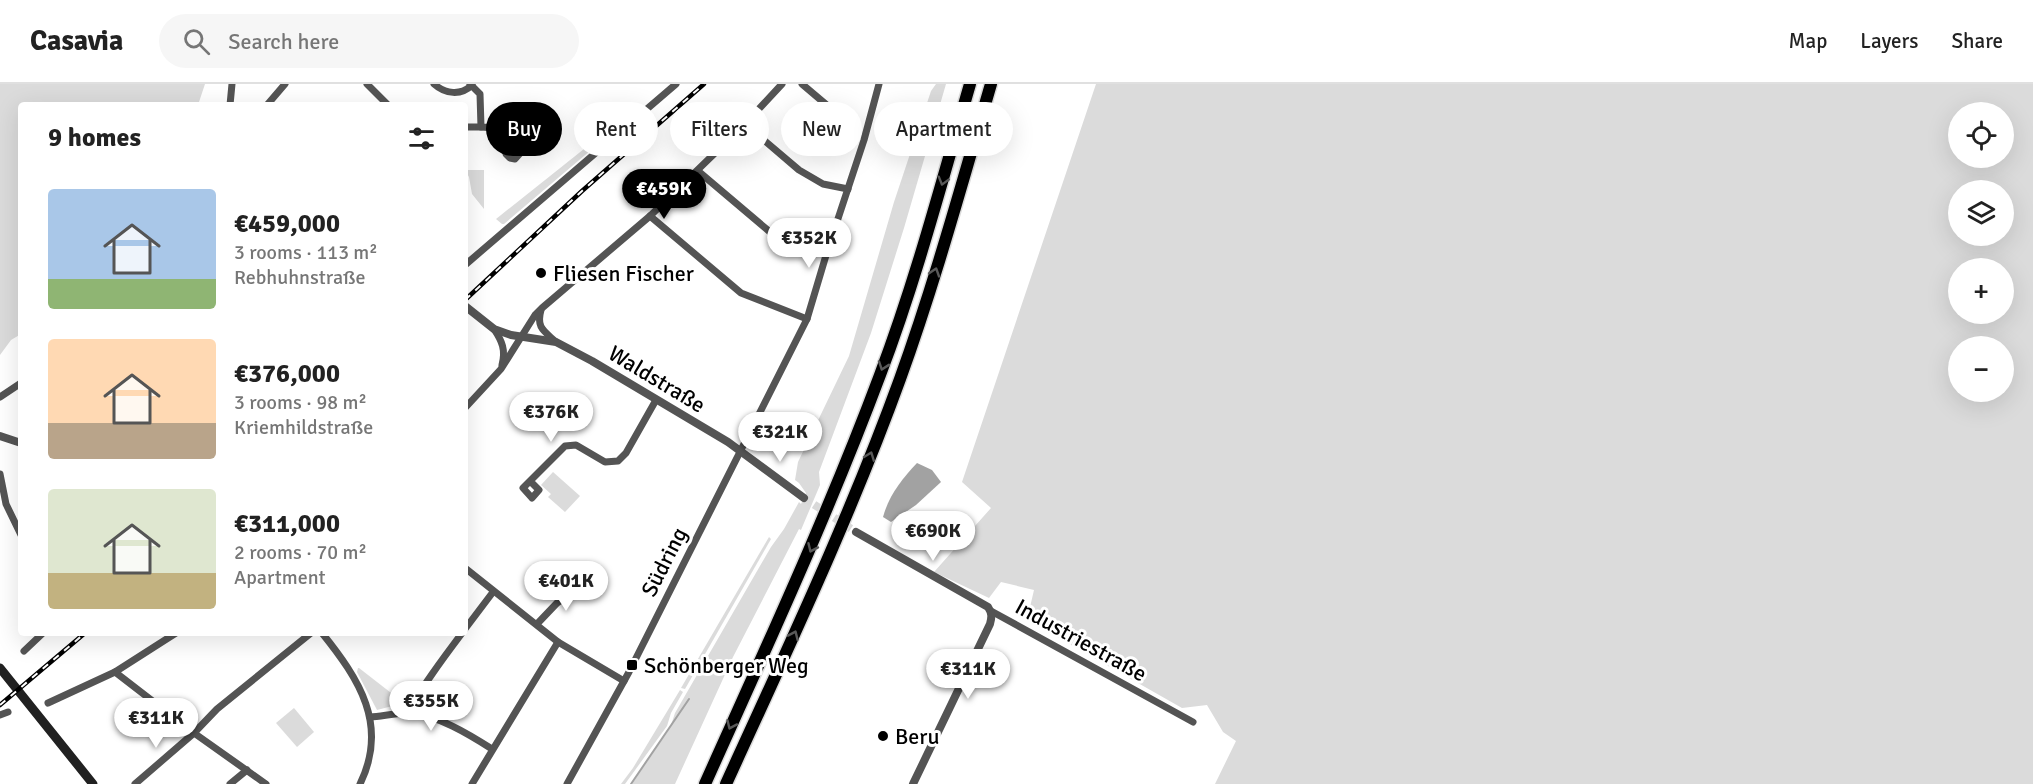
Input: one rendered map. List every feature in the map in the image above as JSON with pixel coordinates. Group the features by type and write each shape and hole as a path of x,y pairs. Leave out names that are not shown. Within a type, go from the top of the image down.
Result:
{"highway":[{"path":"705,784 820,528 881,373 927,236 970,84"},
{"path":"726,784 838,536 900,379 944,244 991,84"}],"main road":[{"path":"0,668 93,784"}],"street":[{"path":"231,102 232,87 240,84"},
{"path":"270,102 285,84"},
{"path":"367,84 385,102"},
{"path":"434,84 441,91 450,93 465,91 471,85 480,94 482,127"},
{"path":"468,262 676,84"},
{"path":"765,102 782,84"},
{"path":"802,84 823,102"},
{"name":"Südring","path":"567,784 624,681 807,319 879,84"},
{"path":"468,127 486,127"},
{"path":"769,144 799,170 823,184 848,189"},
{"path":"468,405 501,369 535,315 650,216 713,156"},
{"path":"698,171 770,232 827,252"},
{"path":"650,216 741,293 807,319"},
{"name":"Waldstraße","path":"468,308 494,329 511,335 523,335 556,342 592,361 740,450 804,498"},
{"path":"542,308 539,320 541,327 556,342"},
{"path":"494,329 505,351 501,369"},
{"path":"0,397 18,385"},
{"path":"530,481 566,446 576,445 605,462 618,461 626,453 656,400"},
{"path":"0,436 18,442"},
{"path":"0,474 6,504 18,530"},
{"path":"856,532 988,607 991,611"},
{"path":"468,570 558,642 624,681"},
{"path":"537,624 557,603 583,585"},
{"path":"468,625 494,592"},
{"name":"Industriestraße","path":"991,611 1193,722"},
{"name":"Industriestraße","path":"914,784 990,624 991,611"},
{"path":"24,651 40,636"},
{"path":"48,703 115,672 171,636"},
{"path":"135,784 194,733 217,709 307,636"},
{"path":"324,636 341,657 368,706 372,741 365,774 360,784"},
{"path":"410,713 416,699 460,636"},
{"path":"472,784 558,642"},
{"path":"115,672 194,733 266,784"},
{"path":"0,715 8,711"},
{"path":"370,717 410,713 458,729 492,750"},
{"path":"230,784 247,770"}],"shaded area":[{"path":"0,84 205,84 199,102 18,102 18,336 11,340 0,355"},
{"path":"936,84 946,84 941,102 927,102"},
{"path":"1096,84 2033,84 2033,784 1215,784 1236,741 1223,732 1207,705 1182,708 1027,620 1034,590 1001,582 989,598 934,572 991,508 962,482"},
{"path":"575,156 584,156 504,224 496,219"},
{"path":"909,156 925,156 871,333 819,472 820,485 801,530 799,529 733,657 675,784 632,784 670,728 675,713 771,547 806,493 795,480 798,462 849,356"},
{"path":"468,170 484,170 484,209 472,194"},
{"path":"917,463 932,470 941,482 916,505 891,522 883,517 892,494"},
{"path":"553,472 580,496 565,512 548,497 551,494 541,485"},
{"path":"769,537 771,539 685,689 681,688"},
{"path":"358,668 404,703 377,710 357,672"},
{"path":"680,690 683,692 671,713 667,726 625,784 621,784 633,768"},
{"path":"294,708 314,732 297,747 276,723"}],"waterway":[{"path":"631,784 689,699"}],"tunnel":[{"path":"804,498 856,532"}],"railway":[{"path":"468,297 582,191 704,84"},
{"path":"0,705 81,636"}],"place":[{"name":"Fliesen Fischer","path":"541,273"},
{"name":"Schönberger Weg","path":"632,665"},
{"name":"Beru","path":"883,736"}]}
